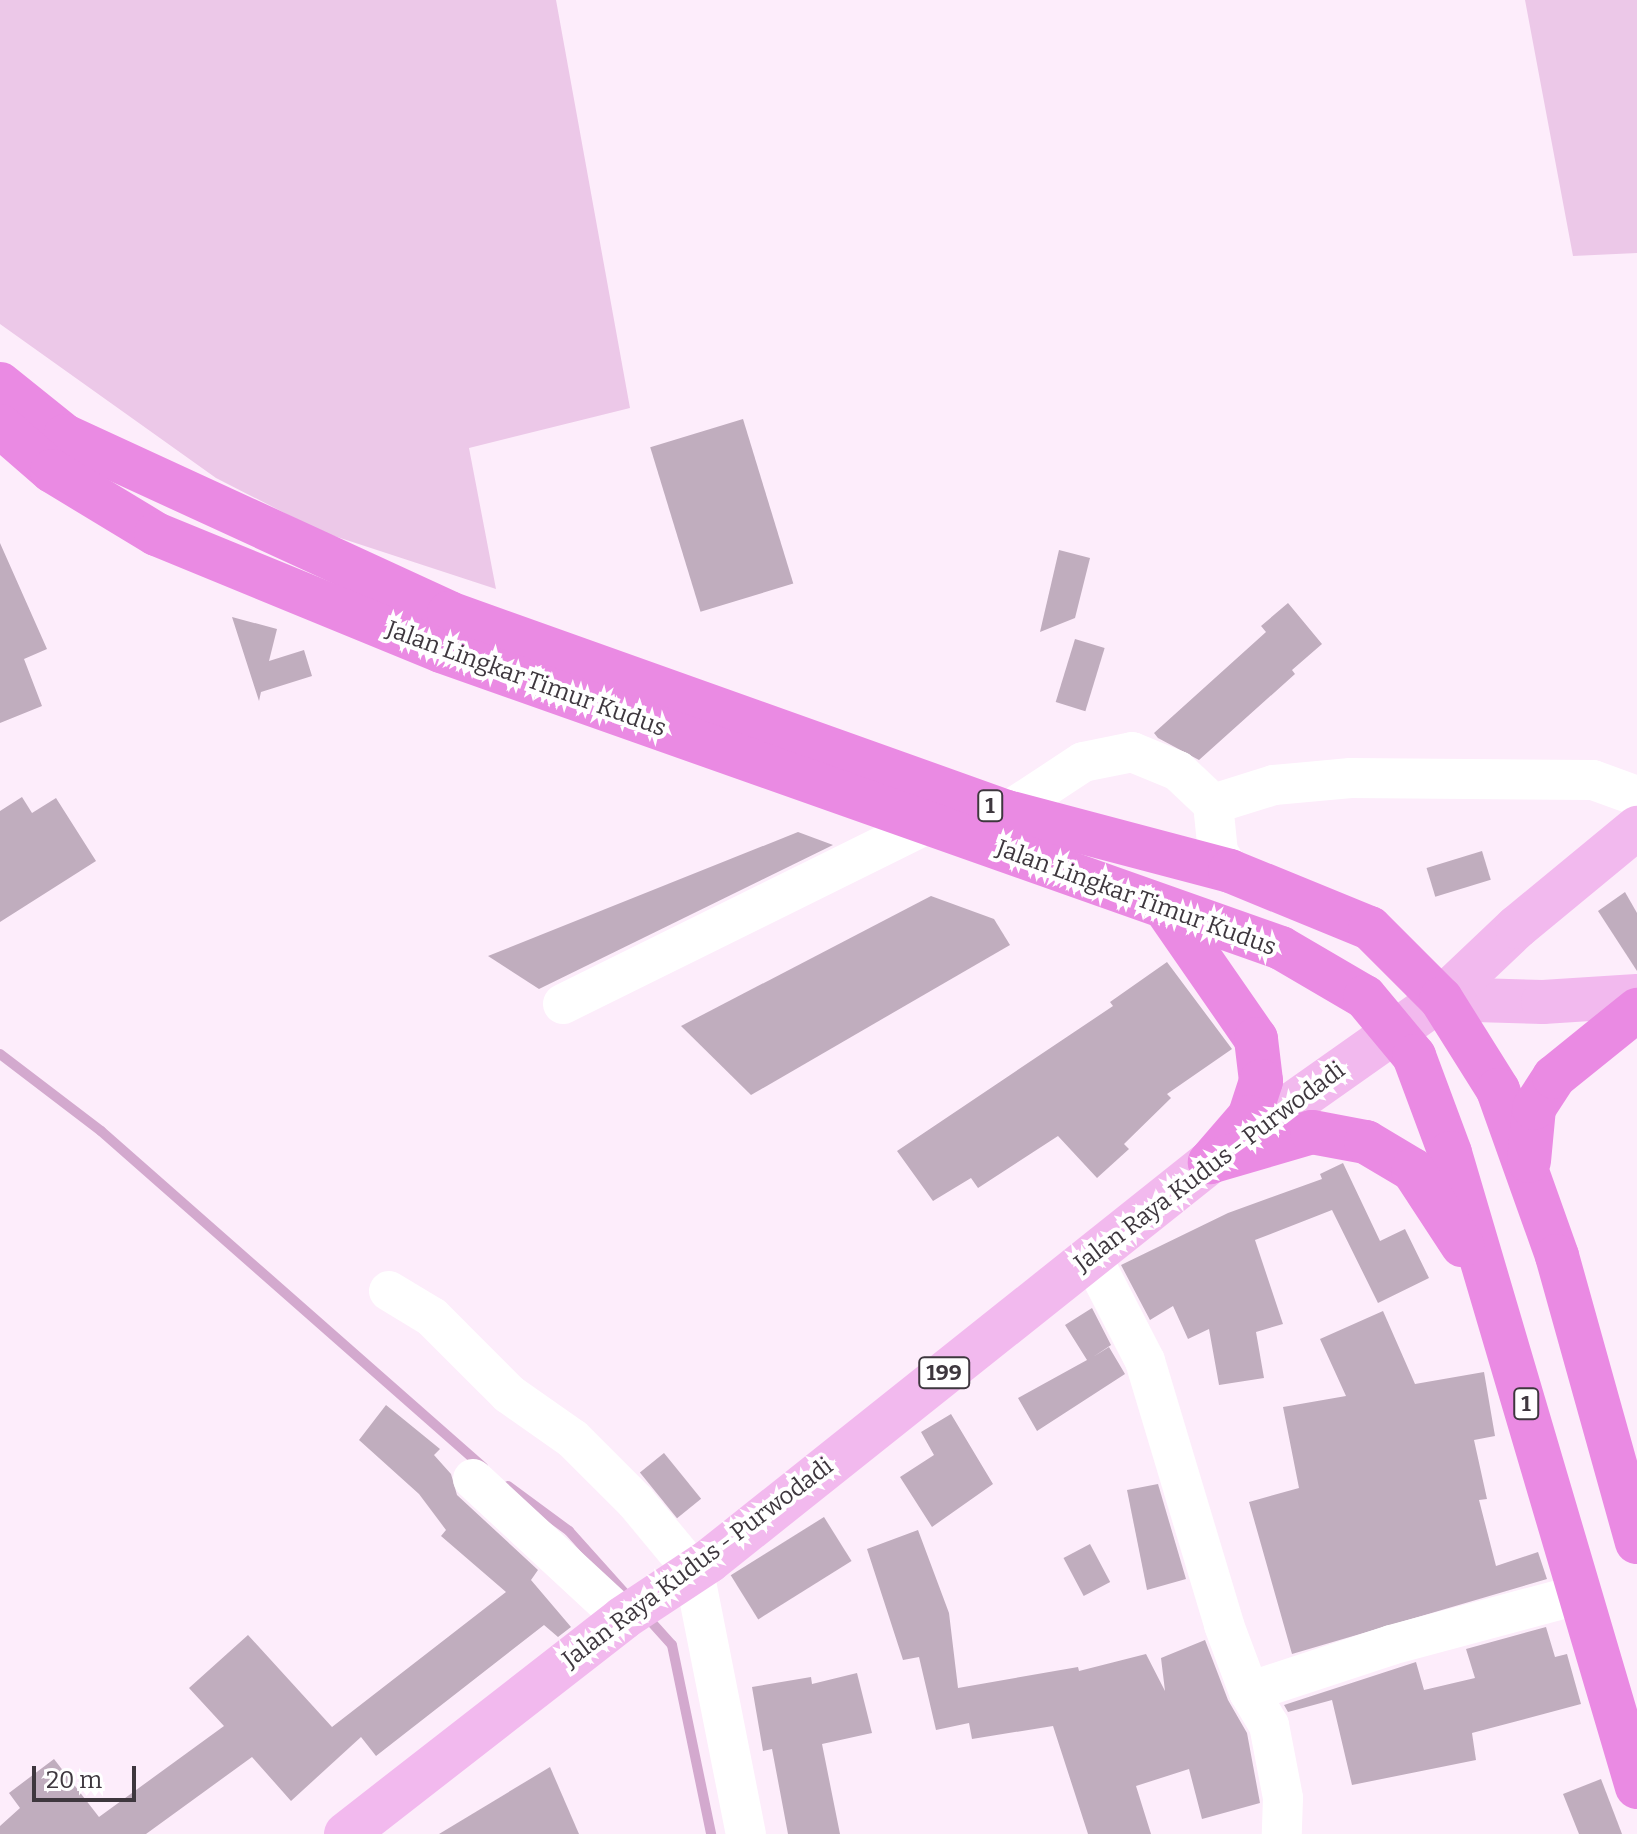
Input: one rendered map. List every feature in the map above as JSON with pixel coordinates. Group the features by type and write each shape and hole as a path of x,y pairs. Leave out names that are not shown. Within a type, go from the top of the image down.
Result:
{"highway":[{"name":"Jalan Lingkar Timur Kudus","path":"0,384 65,436 449,613 1007,812 1230,871 1370,928 1441,999 1498,1090 1529,1166 1637,1542"},
{"name":"Jalan Lingkar Timur Kudus","path":"0,426 52,471 156,534 441,651 1281,948 1365,997 1414,1056 1445,1139 1501,1318 1637,1787"},
{"path":"1166,909 1256,1039 1261,1081 1249,1117 1210,1162"},
{"path":"1529,1166 1534,1108 1554,1077 1637,1010"},
{"path":"1210,1162 1312,1132 1366,1142 1413,1170 1450,1221 1501,1318"}],"main road":[{"name":"Jalan Raya Kudus - Purwodadi","path":"346,1834 624,1618 685,1578 1210,1162 1441,999 1517,927 1637,828"},
{"path":"1441,999 1572,1001 1637,996"}],"street":[{"path":"1007,812 1083,762 1132,752 1178,771 1213,804 1218,852 1230,871"},
{"path":"1213,804 1274,785 1351,778 1593,780 1637,796"},
{"path":"563,1004 928,824"},
{"path":"1091,1256 1145,1361 1224,1625 1249,1692 1269,1725 1283,1798 1282,1834"},
{"path":"389,1291 432,1317 509,1394 573,1439 636,1502 685,1578 746,1834"},
{"path":"473,1479 624,1618"},
{"path":"1249,1692 1391,1645 1581,1594"}],"shaded area":[{"path":"0,0 556,0 630,408 469,448 496,589 322,532 216,478 0,324"},
{"path":"1525,0 1637,0 1637,253 1573,256"}],"building":[{"path":"743,419 793,583 701,612 650,447"},
{"path":"0,543 47,649 24,659 42,706 0,723"},
{"path":"1059,550 1090,558 1075,618 1040,632"},
{"path":"1288,603 1322,644 1292,670 1295,674 1199,760 1158,738 1154,733 1266,632 1261,626"},
{"path":"232,617 277,629 269,661 304,650 312,676 261,692 259,701"},
{"path":"1075,639 1105,648 1085,711 1056,702"},
{"path":"22,797 32,813 56,798 96,861 0,922 0,811"},
{"path":"798,832 833,845 539,989 488,956"},
{"path":"1482,851 1491,880 1435,897 1427,868"},
{"path":"1625,892 1637,913 1637,971 1598,911"},
{"path":"931,896 994,919 1010,945 751,1095 681,1026"},
{"path":"1167,962 1232,1049 1167,1094 1171,1098 1124,1144 1129,1149 1097,1178 1058,1136 978,1188 971,1178 933,1201 897,1151 1113,1006 1110,1002"},
{"path":"1343,1163 1380,1241 1405,1229 1429,1278 1378,1303 1332,1210 1255,1240 1283,1324 1256,1332 1264,1378 1219,1385 1209,1329 1188,1339 1173,1306 1150,1320 1121,1265 1228,1213 1322,1179 1320,1174"},
{"path":"1092,1308 1111,1345 1093,1357 1109,1347 1125,1374 1037,1431 1018,1398 1087,1360 1065,1325"},
{"path":"1383,1311 1415,1384 1484,1372 1495,1436 1474,1440 1487,1499 1479,1500 1496,1566 1538,1552 1547,1579 1292,1654 1249,1502 1299,1488 1283,1407 1346,1396 1320,1339"},
{"path":"386,1405 440,1449 434,1455 451,1474 457,1495 538,1570 531,1580 571,1627 558,1637 544,1625 376,1756 361,1737 291,1801 252,1757 146,1834 0,1834 0,1826 20,1808 9,1793 54,1759 99,1817 224,1726 189,1688 248,1635 332,1727 506,1592 441,1536 446,1530 419,1494 359,1440"},
{"path":"951,1414 993,1484 932,1527 900,1477 934,1455 921,1432"},
{"path":"664,1453 701,1499 677,1518 640,1473"},
{"path":"1158,1484 1186,1579 1147,1590 1127,1490"},
{"path":"824,1517 852,1561 758,1619 731,1575"},
{"path":"918,1530 949,1613 958,1688 1078,1667 1079,1671 1146,1654 1165,1691 1161,1658 1205,1640 1228,1700 1247,1733 1260,1803 1202,1819 1189,1769 1136,1786 1151,1834 1088,1834 1053,1726 972,1739 969,1723 936,1730 919,1657 903,1660 867,1549"},
{"path":"1090,1544 1110,1582 1084,1596 1064,1558"},
{"path":"1546,1627 1555,1657 1567,1654 1581,1704 1472,1733 1476,1760 1352,1785 1332,1700 1288,1712 1284,1705 1416,1662 1424,1690 1475,1678 1466,1649"},
{"path":"857,1673 872,1733 822,1744 840,1834 788,1834 772,1749 763,1751 752,1687 811,1677 812,1684"},
{"path":"550,1767 579,1834 439,1834"},
{"path":"1601,1779 1622,1834 1579,1834 1563,1794"}],"waterway":[{"path":"0,1054 101,1131 483,1467"},
{"path":"508,1486 569,1531 631,1600"},
{"path":"645,1615 672,1645 711,1834"}]}
